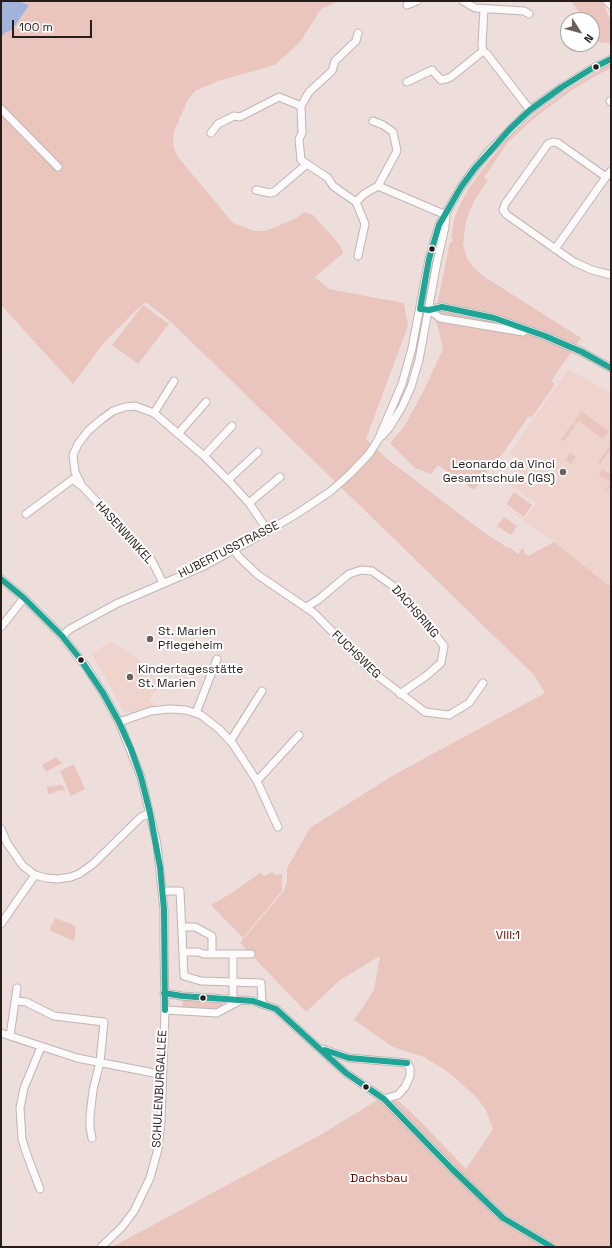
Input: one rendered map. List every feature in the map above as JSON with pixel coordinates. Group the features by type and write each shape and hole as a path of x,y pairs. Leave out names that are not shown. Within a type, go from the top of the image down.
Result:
{"street":[{"path":"407,5 417,1"},
{"path":"463,1 475,8 524,11 529,14"},
{"path":"607,1 611,5"},
{"path":"484,9 483,51 487,54 530,110"},
{"path":"358,33 356,41 335,61 332,71 309,92 301,106 302,133 299,140 301,160 328,178 333,186 356,202 365,224 358,256"},
{"path":"407,82 432,70 442,80 446,79 483,51"},
{"name":"HUBERTUSSTRASSE","path":"62,636 70,629 116,604 204,566 268,531 331,491 351,473 369,454 378,440 402,384 412,348 429,259 439,225 461,187 475,168 510,129 530,110 562,87 591,69 611,59"},
{"path":"211,133 218,124 234,116 240,117 279,97 301,106"},
{"path":"1,109 58,167"},
{"path":"356,202 364,194 378,186 397,151 393,132 383,125 373,121"},
{"path":"606,177 558,143 553,142 548,144 505,204 503,210 507,216 574,262 586,268 611,275"},
{"path":"256,190 270,193 274,192 307,164"},
{"path":"555,249 611,171"},
{"path":"378,186 446,215"},
{"name":"HUBERTUSSTRASSE","path":"378,440 389,428 402,407 411,387 419,360 445,227 446,215"},
{"path":"420,309 429,310 442,307 494,318 545,336 582,352 611,368"},
{"path":"429,310 440,318 545,336"},
{"path":"154,413 174,381"},
{"path":"178,434 206,402"},
{"name":"HASENWINKEL","path":"163,583 152,561 82,486 75,472 73,455 78,444 88,431 113,411 134,406 154,413 204,456 228,480 249,503 268,531"},
{"path":"204,456 232,426"},
{"path":"228,480 258,452"},
{"path":"249,503 280,477"},
{"path":"26,514 73,479 82,486"},
{"name":"FUCHSWEG","path":"234,550 239,557 258,575 314,613 370,670 425,712 449,715 469,703 483,683"},
{"name":"DACHSRING","path":"306,607 318,600 349,574 361,570 372,572 396,588 407,599 444,646 441,663 426,676 400,694"},
{"name":"SCHULENBURGALLEE","path":"1,579 24,598 62,636 104,693 119,722 141,777 158,852 164,918 165,1010 158,1149 150,1178 134,1211 122,1227 101,1247"},
{"path":"1,627 24,598"},
{"path":"196,713 217,659"},
{"path":"231,740 262,691"},
{"path":"119,722 151,711 169,709 186,710 196,713 209,721 231,740 257,781 278,827"},
{"path":"257,781 300,734"},
{"path":"1,829 7,843 23,866 35,875 58,879 71,878 93,864 141,817 150,813"},
{"path":"1,924 35,875"},
{"path":"162,891 180,891 184,976 200,981 261,983 262,1003"},
{"path":"182,927 195,927 212,936 212,954"},
{"path":"183,952 198,952 204,954 251,954"},
{"path":"233,954 233,1000"},
{"path":"10,1036 17,988"},
{"path":"164,993 182,996 241,1000 262,1003 276,1009 346,1073 384,1099 452,1169 503,1218 552,1247"},
{"path":"165,1010 217,1013 241,1000"},
{"path":"16,1001 26,1002 54,1016 104,1022 100,1062 93,1090 90,1116 92,1138"},
{"path":"1,1033 76,1058 154,1073 162,1073"},
{"path":"40,1189 22,1138 20,1108 24,1088 30,1070 41,1046"},
{"path":"317,1046 332,1053 349,1058 407,1063 410,1068 410,1076 405,1087 398,1095 384,1099"}],"shaded area":[{"name":"Leonardo da Vinci Gesamtschule (IGS)","path":"568,369 611,393 611,587 554,542 501,505 502,504 524,520 536,503 508,483 522,462 510,453"},
{"name":"Kindertagesstätte St. Marien","path":"110,641 141,661 137,668 145,674 148,671 162,681 154,695 153,694 149,700 157,705 157,707 131,713 124,711 92,654"}],"green space":[{"path":"1,1 339,1 321,9 300,42 275,65 218,81 195,91 189,98 174,131 173,144 177,156 233,223 254,231 265,231 295,219 304,212 313,215 340,245 343,253 315,277 329,289 404,303 408,326 366,439 386,458 482,531 508,548 509,547 518,554 522,548 525,550 523,552 528,556 554,542 611,587 611,1247 112,1247 322,1134 384,1096 400,1102 466,1169 493,1129 486,1110 477,1098 442,1068 424,1057 393,1047 354,1020 374,990 380,956 340,980 306,1012 240,943 283,892 287,882 287,868 310,828 392,776 545,693 534,675 171,322 146,302 138,308 103,344 73,384 1,305"},
{"path":"571,1 602,1 611,22 611,43 600,42 600,12 579,12"},
{"path":"611,63 611,68 572,90 538,115 508,142 484,178 488,180 474,201 466,221 463,244 467,258 473,267 483,276 581,338 551,381 555,384 532,417 529,416 496,463 494,462 474,490 438,465 431,474 415,468 390,443 404,427 423,392 443,349 435,315 450,242 452,242 453,239 451,238 454,220 460,204 485,166 506,140 536,113 570,88"},
{"path":"442,228 430,290 426,289 429,270"},
{"path":"143,305 169,324 138,364 112,345"},
{"path":"581,411 609,431 603,439 579,421 576,424 574,422"},
{"path":"572,424 575,426 564,441 561,439"},
{"path":"611,444 611,449 600,464 598,462"},
{"path":"570,453 576,457 571,464 565,460"},
{"path":"602,469 611,475 611,482 599,474"},
{"path":"611,482 611,485 606,492 604,491"},
{"path":"514,492 532,505 524,517 506,504"},
{"path":"504,517 517,526 511,535 497,526"},
{"path":"56,757 62,763 46,772 42,765"},
{"path":"74,764 85,789 71,796 60,771"},
{"path":"62,785 65,790 48,794 47,787"},
{"path":"272,872 276,875 282,874 282,891 243,938 211,905 260,873 265,876"},
{"path":"55,918 76,926 74,941 49,930"},
{"path":"183,998 221,1001 223,1004 218,1010 182,1009"}],"water":[{"path":"1,1 18,1 29,5 12,30 6,32 1,37"}],"transit line":[{"path":"611,59 591,69 562,87 530,110 510,129 475,168 461,187 439,225 429,259 420,309 429,310 442,307 494,318 545,336 582,352 611,368"},
{"path":"1,579 24,598 62,636 81,660 103,693 119,722 131,749 141,777 150,813 160,867 164,910 165,1010"},
{"path":"164,993 182,996 253,1001 276,1009 346,1073 384,1099 452,1169 503,1218 552,1247"},
{"path":"325,1050 349,1058 407,1063"}],"place":[{"name":"Leonardo da Vinci Gesamtschule (IGS)","path":"563,472"},
{"name":"St. Marien Pflegeheim","path":"150,639"},
{"name":"Kindertagesstätte St. Marien","path":"130,677"}],"park label":[{"name":"VIII:1","path":"508,936"},
{"name":"Dachsbau","path":"379,1179"}]}
